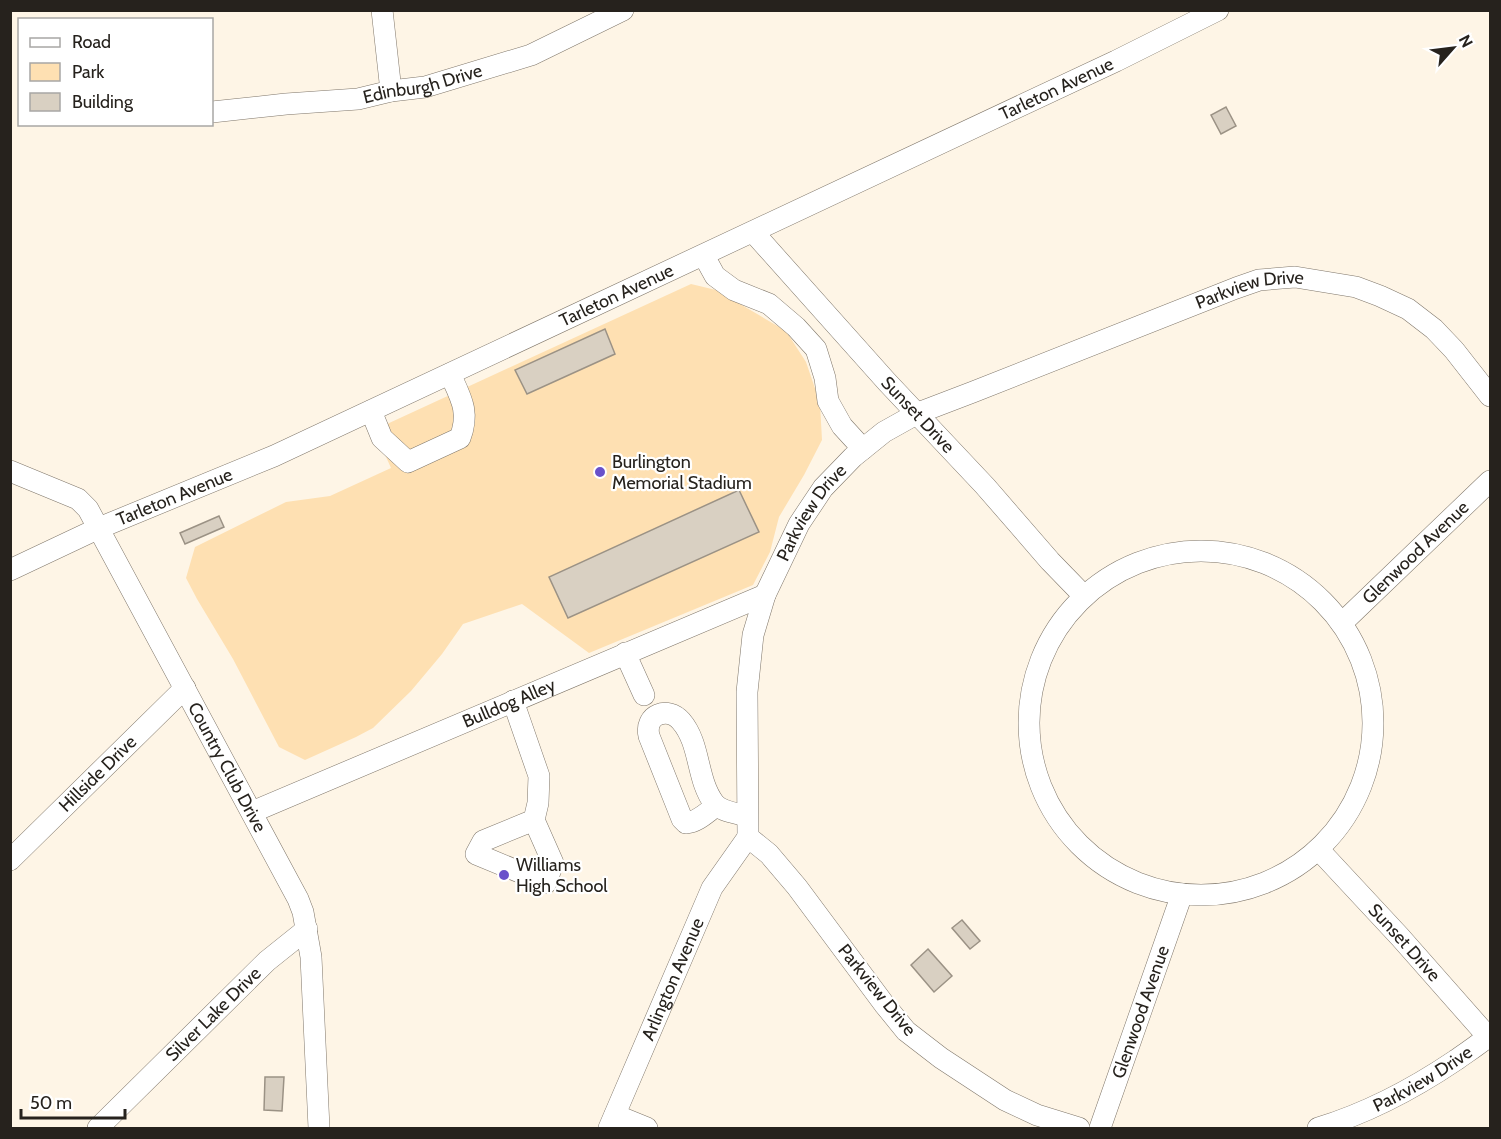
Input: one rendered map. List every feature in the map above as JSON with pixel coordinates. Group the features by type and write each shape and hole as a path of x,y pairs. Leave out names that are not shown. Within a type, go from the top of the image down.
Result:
{"street":[{"path":"382,10 391,91"},
{"name":"Edinburgh Drive","path":"213,112 358,99 391,91 425,87 531,55 623,10"},
{"name":"Tarleton Avenue","path":"10,570 99,528 274,456 704,256 1106,66 1218,10"},
{"name":"Sunset Drive","path":"753,232 1084,596"},
{"path":"704,256 715,276 734,290 769,304 796,327 816,349 825,378 828,401 842,426 863,449"},
{"name":"Parkview Drive","path":"1079,1128 1037,1115 1005,1100 941,1058 906,1031 797,887 747,826 747,692 753,635 765,595 799,524 823,488 863,449 884,432 918,413 1259,280 1295,277 1356,287 1408,309 1434,328 1491,396"},
{"path":"371,411 382,438 408,462 459,438 464,427 464,404 450,374"},
{"name":"Country Club Drive","path":"10,471 78,499 88,509 298,899 307,929 311,957 319,1128"},
{"name":"Glenwood Avenue","path":"1342,624 1491,481"},
{"path":"1190,551 1219,552 1248,557 1275,567 1300,582 1323,601 1342,624 1356,647 1366,673 1372,700 1371,755 1364,781 1352,807 1337,830 1319,850 1289,872 1256,887 1219,895 1182,894 1155,889 1105,866 1083,848 1065,828 1050,804 1039,779 1031,747 1029,714 1034,681 1046,650 1062,621 1084,596 1107,578 1133,564 1161,555 1190,551"},
{"name":"Bulldog Alley","path":"252,812 765,595"},
{"path":"625,653 649,707 650,720 647,728 649,736 682,819 686,823 700,819 716,806"},
{"name":"Hillside Drive","path":"10,860 185,688"},
{"path":"513,701 539,776 538,803 534,820"},
{"path":"649,707 658,715 673,716 680,721 691,738 711,799 716,806 747,826"},
{"name":"Arlington Avenue","path":"612,1121 712,888 747,826"},
{"name":"Sunset Drive","path":"1319,850 1490,1037"},
{"name":"Glenwood Avenue","path":"1100,1128 1182,894"},
{"name":"Silver Lake Drive","path":"98,1128 267,961 307,929"},
{"name":"Parkview Drive","path":"1318,1128 1382,1105 1428,1079 1490,1037"},
{"path":"612,1121 647,1128"}],"green space":[{"name":"Burlington Memorial Stadium","path":"691,284 716,290 786,331 806,362 820,403 822,440 779,517 770,552 753,585 589,653 522,604 463,624 442,654 411,691 373,728 305,760 279,747 233,659 186,578 195,547 286,502 330,496 391,468 374,430"}],"building":[{"path":"1226,107 1236,126 1221,134 1211,115"},
{"path":"605,329 615,354 527,394 515,370"},
{"path":"739,490 759,532 568,618 549,577"},
{"path":"219,516 224,527 185,544 180,533"},
{"path":"962,920 980,941 970,949 952,928"},
{"path":"928,949 952,976 934,992 911,965"},
{"path":"265,1077 284,1077 282,1111 264,1110"}],"place":[{"name":"Burlington Memorial Stadium","path":"600,472"},
{"name":"Williams High School","path":"504,875"}]}
